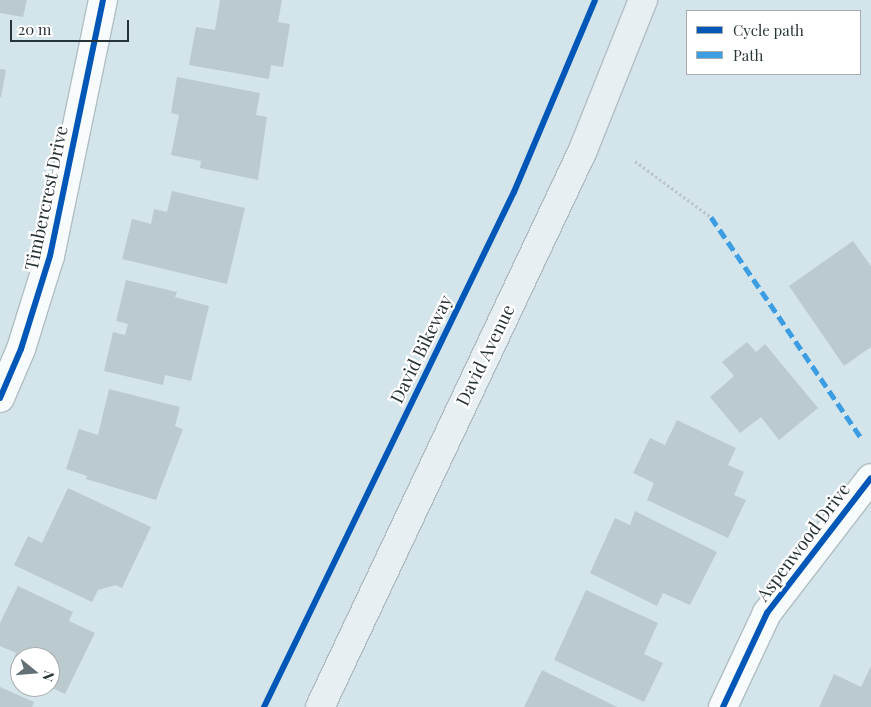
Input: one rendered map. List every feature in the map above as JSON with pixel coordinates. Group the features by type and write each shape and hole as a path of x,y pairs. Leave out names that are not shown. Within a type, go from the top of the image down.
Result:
{"main road":[{"name":"David Avenue","path":"320,707 583,150 642,0"}],"street":[{"name":"Timbercrest Drive","path":"0,398 21,349 46,271 103,0"},
{"name":"Aspenwood Drive","path":"723,707 767,613 871,478"}],"path":[{"path":"635,162 711,217"}],"building":[{"path":"0,0 27,0 23,17 0,13"},
{"path":"220,0 282,0 278,22 290,24 283,67 271,65 269,79 189,65 196,27 215,30"},
{"path":"0,69 6,70 1,97 0,97"},
{"path":"177,77 260,93 256,115 267,117 258,180 200,168 201,161 171,155 179,115 171,113"},
{"path":"172,191 245,208 227,284 122,259 132,219 151,224 154,209 167,212"},
{"path":"853,241 871,266 871,347 844,366 789,286"},
{"path":"126,280 177,292 175,297 209,306 191,381 165,375 163,385 104,371 113,332 125,335 128,324 116,321"},
{"path":"747,342 756,352 765,344 818,408 779,440 761,417 740,433 710,397 734,376 722,362"},
{"path":"109,389 180,407 175,426 183,429 156,500 86,479 87,476 66,469 79,429 98,435"},
{"path":"677,420 736,448 728,465 744,472 734,495 746,500 728,538 647,500 654,483 633,473 650,438 665,445"},
{"path":"68,488 151,527 122,588 116,585 98,590 92,602 14,565 28,536 42,543"},
{"path":"635,511 717,552 690,605 663,593 657,606 590,573 615,518 630,525"},
{"path":"18,586 73,612 69,621 95,633 65,694 60,692 60,647 10,647 10,650 0,646 0,623"},
{"path":"586,590 658,623 644,654 663,663 644,702 554,660"},
{"path":"871,666 871,707 819,707 834,674 861,687"},
{"path":"542,670 617,707 524,707"},
{"path":"0,687 10,691 10,697 23,697 34,702 32,707 0,707"}],"marked path":[{"path":"711,217 861,438"}],"cycle path":[{"path":"0,398 21,349 50,256 103,0"},
{"name":"David Bikeway","path":"264,707 514,192 595,0"},
{"path":"723,707 767,613 871,478"}]}
